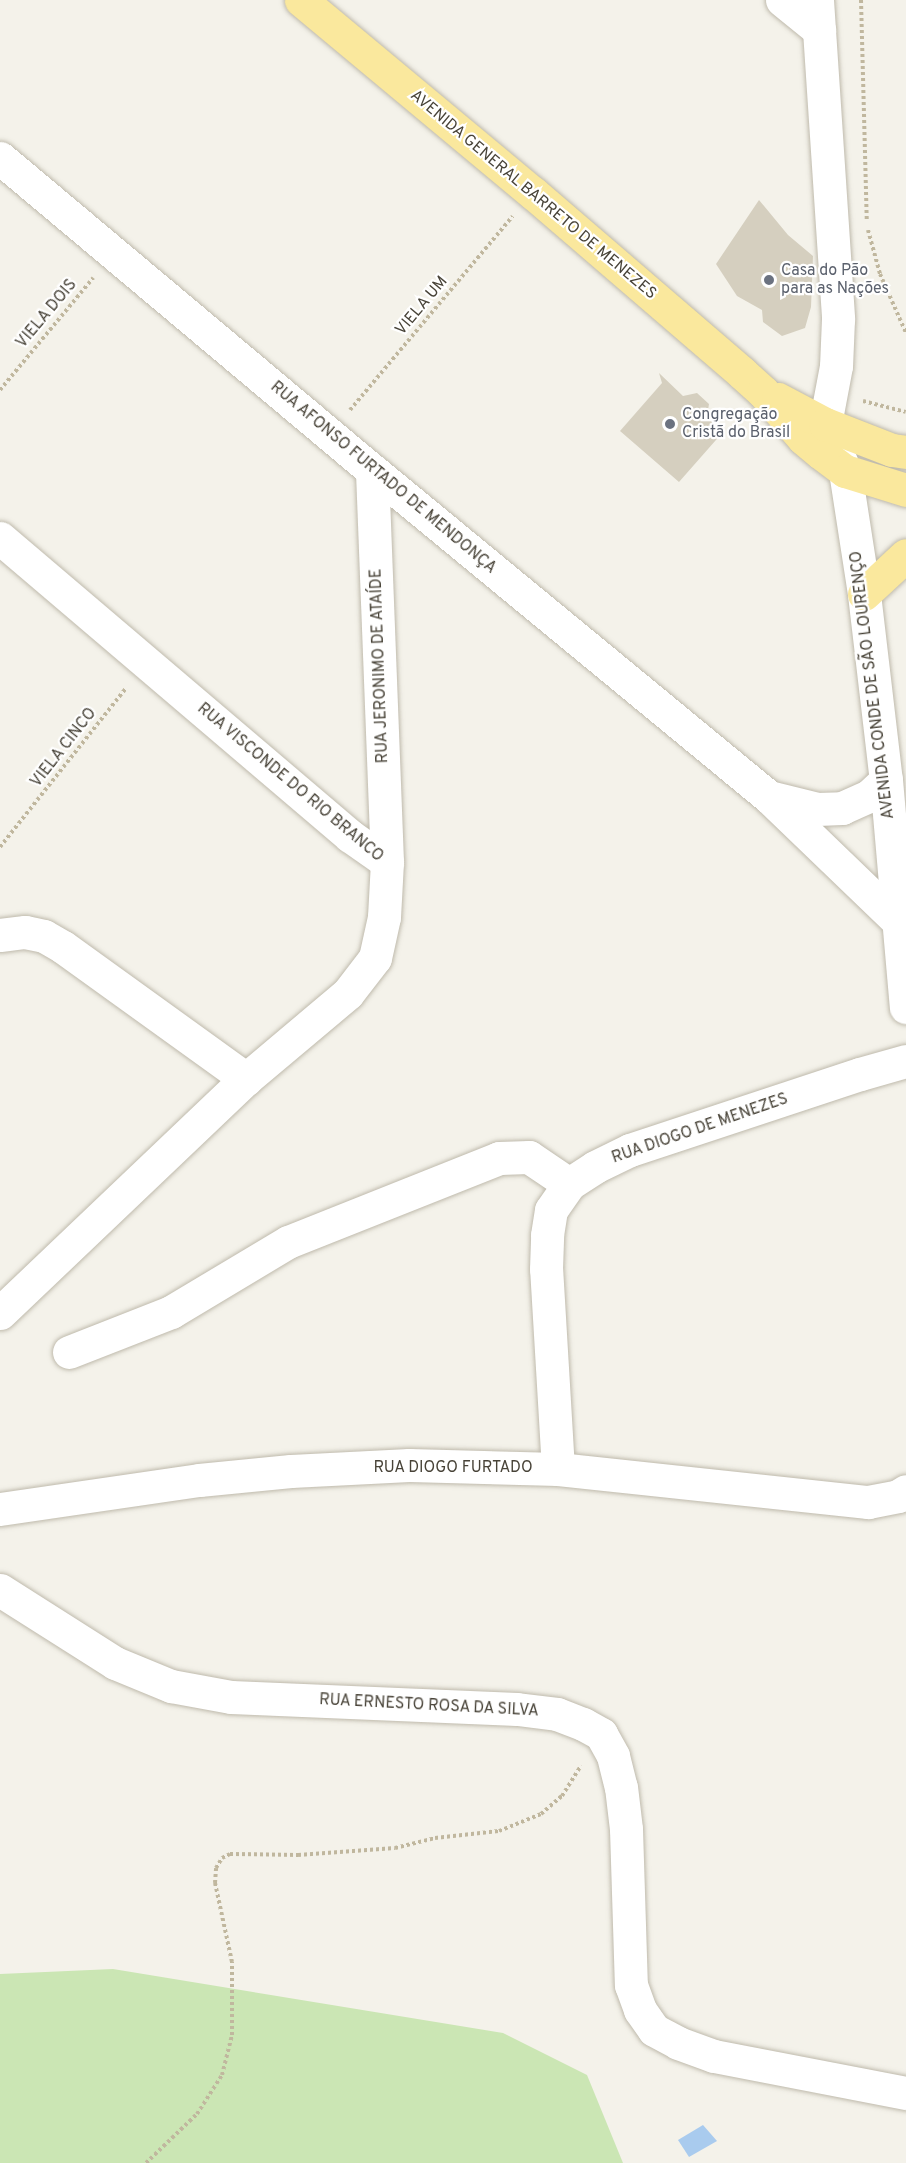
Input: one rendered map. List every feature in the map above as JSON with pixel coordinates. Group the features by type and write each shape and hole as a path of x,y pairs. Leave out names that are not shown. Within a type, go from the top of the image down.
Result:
{"main road":[{"name":"AVENIDA GENERAL BARRETO DE MENEZES","path":"301,0 533,193 763,392"},
{"path":"763,392 825,424 882,446 906,452"},
{"path":"763,392 803,438 845,471 906,490"},
{"path":"864,594 906,555"}],"street":[{"path":"782,0 818,15 838,319 832,391 825,424"},
{"name":"RUA AFONSO FURTADO DE MENDONÇA","path":"0,158 372,470 768,797 899,922"},
{"name":"AVENIDA CONDE DE SÃO LOURENÇO","path":"825,424 845,471 864,594 886,780 906,1007"},
{"name":"RUA JERONIMO DE ATAÍDE","path":"372,470 387,862"},
{"name":"RUA VISCONDE DO RIO BRANCO","path":"0,538 350,836 387,862 384,917 375,958 348,993 246,1079 0,1313"},
{"name":"RUA AFONSO FURTADO DE MENDONÇA","path":"768,797 817,808 842,807 869,796 886,780"},
{"path":"0,935 25,932 44,936 63,947 246,1079"},
{"name":"RUA DIOGO DE MENEZES","path":"558,1469 546,1269 547,1235 551,1210 569,1184 595,1167 630,1150 906,1061"},
{"path":"69,1352 171,1312 288,1242 499,1158 530,1157 569,1184"},
{"name":"RUA DIOGO FURTADO","path":"0,1509 199,1480 291,1471 409,1466 558,1469 868,1502 898,1496 906,1491"},
{"name":"RUA ERNESTO ROSA DA SILVA","path":"0,1590 115,1663 171,1686 231,1697 517,1708 557,1714 601,1734"},
{"path":"601,1734 613,1756 626,1828 631,1985 640,2010 654,2030 678,2043 714,2056 906,2093"}],"path":[{"path":"861,0 868,233 880,274 906,333"},
{"name":"VIELA UM","path":"330,434 533,193"},
{"name":"VIELA DOIS","path":"0,390 113,254"},
{"path":"832,391 906,411"},
{"name":"VIELA CINCO","path":"0,847 146,662"},
{"path":"146,2163 197,2114 222,2075 232,2035 232,1962 215,1883 216,1868 222,1858 230,1854 298,1855 378,1849 435,1838 499,1831 541,1814 562,1796 601,1734"}],"green space":[{"path":"113,1969 503,2033 587,2075 623,2163 0,2163 0,1974"}],"water":[{"path":"703,2125 717,2141 689,2157 678,2140"}],"building":[{"name":"Casa do Pão para as Nações","path":"759,200 788,235 813,256 811,307 805,328 782,336 763,322 762,310 737,296 716,264"},
{"name":"Congregação Cristã do Brasil","path":"659,373 683,396 697,393 709,404 707,417 723,432 679,482 620,431 662,383"}],"place":[{"name":"Casa do Pão para as Nações","path":"769,280"},
{"name":"Congregação Cristã do Brasil","path":"670,424"}]}
